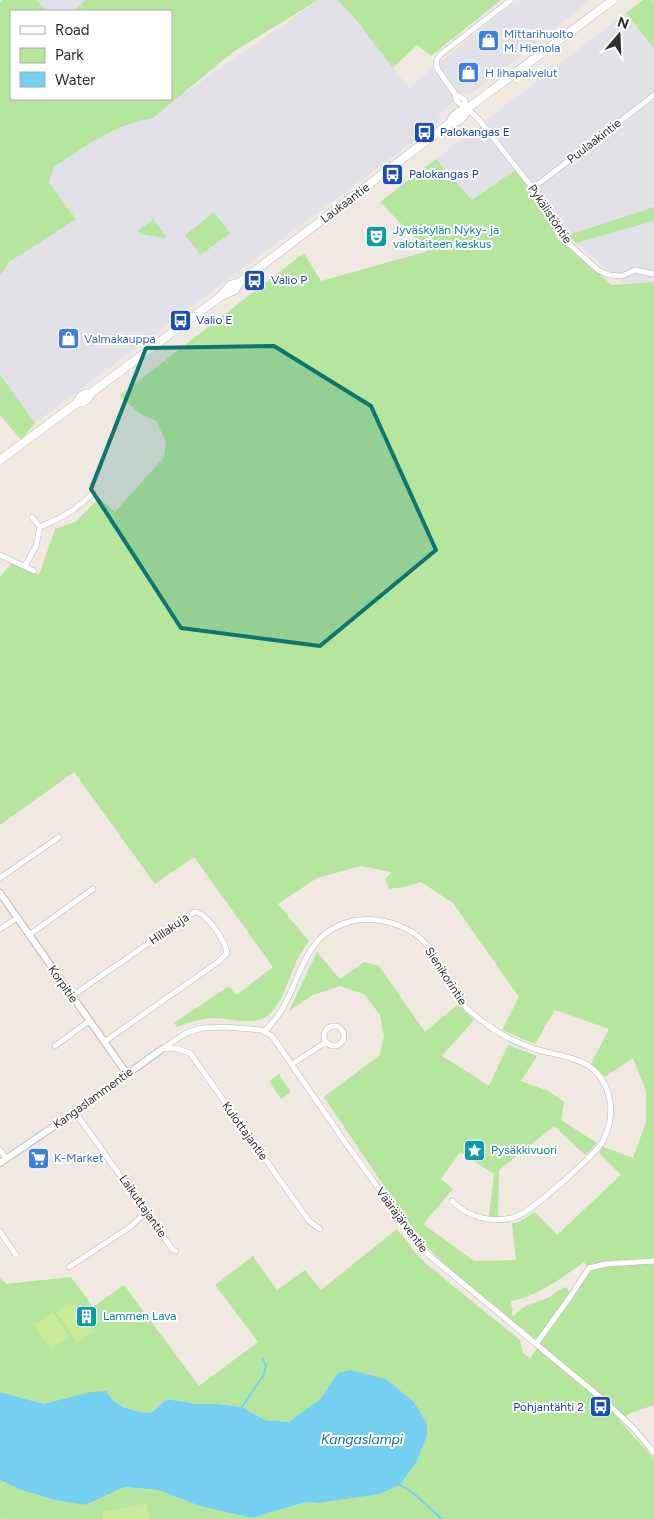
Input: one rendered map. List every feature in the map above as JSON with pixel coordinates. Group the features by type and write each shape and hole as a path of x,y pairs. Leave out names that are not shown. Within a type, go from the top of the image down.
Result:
{"main road":[{"name":"Laukaantie","path":"0,460 77,403 82,403 90,397 91,393 221,296 234,290 240,282 450,123 460,120 464,116 467,107 613,0"}],"street":[{"name":"Pykälistöntie","path":"511,0 437,59 438,70 456,94 456,100 467,107 480,120 549,209 560,233 568,243 598,270 609,275 622,276 635,270 654,274"},
{"name":"Puulaakintie","path":"533,188 654,95"},
{"path":"40,527 64,516 78,507 93,493"},
{"path":"32,517 40,527"},
{"path":"25,566 36,546 40,527"},
{"path":"0,555 34,571"},
{"path":"0,878 59,837"},
{"path":"29,935 93,889"},
{"name":"Korpitie","path":"0,893 126,1074"},
{"name":"Hillakuja","path":"72,996 194,912 198,912 209,920 226,946 227,953 218,962 104,1042"},
{"path":"0,929 17,918"},
{"name":"Sienikorintie","path":"265,1031 279,1016 302,965 319,940 330,931 344,924 364,920 381,921 402,927 426,944 458,999 472,1014 486,1024 513,1040 536,1049 581,1061 597,1074 605,1084 610,1102 608,1128 602,1142 590,1156 538,1202 516,1217 496,1220 475,1216 463,1210 452,1201"},
{"path":"55,1046 89,1021"},
{"name":"Kangaslammentie","path":"0,1163 186,1033 202,1028 218,1027 265,1031"},
{"name":"Vääräjärventie","path":"265,1031 272,1036 420,1246 450,1274 618,1412 653,1450"},
{"path":"292,1064 326,1042"},
{"name":"Kulottajantie","path":"162,1049 174,1048 190,1053 310,1221 320,1229"},
{"name":"Laikuttajantie","path":"75,1112 176,1251"},
{"path":"0,1150 6,1158"},
{"path":"69,1267 130,1227 147,1211"},
{"path":"0,1232 16,1255"},
{"path":"536,1344 589,1268 603,1264 654,1261"}],"highlighted area":[{"path":"274,346 371,406 436,550 320,646 181,628 91,489 146,348"}],"shaded area":[{"path":"35,0 85,0 75,10 48,10"},
{"path":"319,0 338,0 357,21 409,88 518,0 590,0 500,73 471,93 462,93 438,115 442,120 35,423 0,375 0,276 9,262 41,241 49,183 54,167 103,135 139,121 153,118 179,97"},
{"path":"626,13 654,49 654,189 652,190 654,193 654,207 568,235 552,208 485,121"},
{"path":"480,125 515,170 472,200 436,159"},
{"path":"654,221 654,282 625,284 576,243"}],"green space":[{"path":"3,0 35,0 48,10 10,10 10,100 172,100 172,10 75,10 85,0 318,0 233,52 153,118 113,131 54,167 49,183 76,219 9,262 0,276 0,3"},
{"path":"338,0 501,0 431,56 417,45 393,68 357,21"},
{"path":"643,0 652,0 654,2 654,49 626,13"},
{"path":"436,159 472,200 515,170 547,214 557,238 612,285 654,282 654,1405 631,1413 619,1420 654,1459 654,1519 149,1519 146,1504 103,1512 104,1519 2,1519 0,1518 0,1480 19,1489 44,1497 86,1505 124,1487 158,1490 200,1506 251,1518 306,1502 319,1503 359,1497 400,1485 417,1461 427,1436 427,1423 414,1402 338,1373 320,1399 289,1422 265,1420 242,1407 218,1404 197,1404 167,1399 151,1413 135,1412 111,1400 44,1404 0,1392 0,1276 6,1284 71,1277 93,1307 124,1285 199,1386 258,1342 215,1285 253,1256 277,1290 305,1270 321,1290 397,1229 418,1256 431,1268 520,1340 523,1353 530,1358 573,1298 588,1273 588,1268 584,1262 539,1291 510,1301 513,1310 511,1314 514,1316 524,1307 548,1298 563,1288 566,1287 570,1292 537,1338 534,1338 456,1275 421,1241 324,1097 380,1055 384,1036 380,1015 364,994 340,986 313,995 289,1011 317,952 340,979 364,962 379,966 425,1032 458,1004 474,1020 442,1056 489,1086 508,1045 537,1056 521,1081 548,1091 564,1102 561,1120 597,1143 585,1155 554,1126 499,1170 498,1217 489,1216 494,1174 460,1152 441,1179 453,1189 423,1224 474,1261 516,1260 512,1223 519,1222 535,1212 557,1235 621,1175 599,1153 603,1147 633,1158 646,1122 646,1091 633,1058 605,1077 591,1064 609,1029 555,1010 535,1044 502,1030 519,997 453,903 421,882 389,889 385,879 392,872 361,866 317,878 278,904 309,941 298,958 280,1001 271,1013 259,1020 244,1021 210,1018 177,1027 174,1023 229,986 236,995 273,967 194,857 155,884 74,772 0,825 0,577 12,563 39,575 55,529 75,522 99,498 115,512 164,457 166,441 156,421 142,415 119,396 304,253 321,281 428,251 380,202"},
{"path":"654,207 654,221 576,243 568,235"},
{"path":"214,212 230,233 201,255 185,235"},
{"path":"153,219 167,238 140,234 138,231"},
{"path":"0,375 35,423 21,440 0,415"},
{"path":"279,1074 291,1092 281,1099 269,1081"},
{"path":"69,1303 75,1304 94,1332 77,1343 56,1312"},
{"path":"53,1312 69,1337 51,1349 34,1325"},
{"path":"147,1504 149,1519 104,1519 103,1511"}],"water":[{"name":"Kangaslampi","path":"350,1370 386,1379 414,1402 427,1423 427,1436 417,1461 400,1485 379,1494 319,1503 306,1502 251,1518 200,1506 158,1490 124,1487 86,1505 44,1497 19,1489 0,1480 0,1392 44,1404 90,1392 106,1391 120,1405 138,1411 151,1413 167,1399 197,1404 242,1407 265,1420 289,1422 320,1399 338,1373"}],"waterway":[{"path":"242,1407 263,1376 266,1365 262,1358"},
{"path":"400,1485 412,1492 442,1519"}],"place":[{"name":"Mittarihuolto M. Hienola","path":"488,41"},
{"name":"H lihapalvelut","path":"469,73"},
{"name":"Palokangas E","path":"424,132"},
{"name":"Palokangas P","path":"393,174"},
{"name":"Jyväskylän Nyky- ja valotaiteen keskus","path":"377,237"},
{"name":"Valio P","path":"255,280"},
{"name":"Valio E","path":"180,320"},
{"name":"Valmakauppa","path":"68,339"},
{"name":"Pysäkkivuori","path":"475,1150"},
{"name":"K-Market","path":"38,1158"},
{"name":"Lammen Lava","path":"87,1316"},
{"name":"Pohjantähti 2","path":"600,1407"}]}
